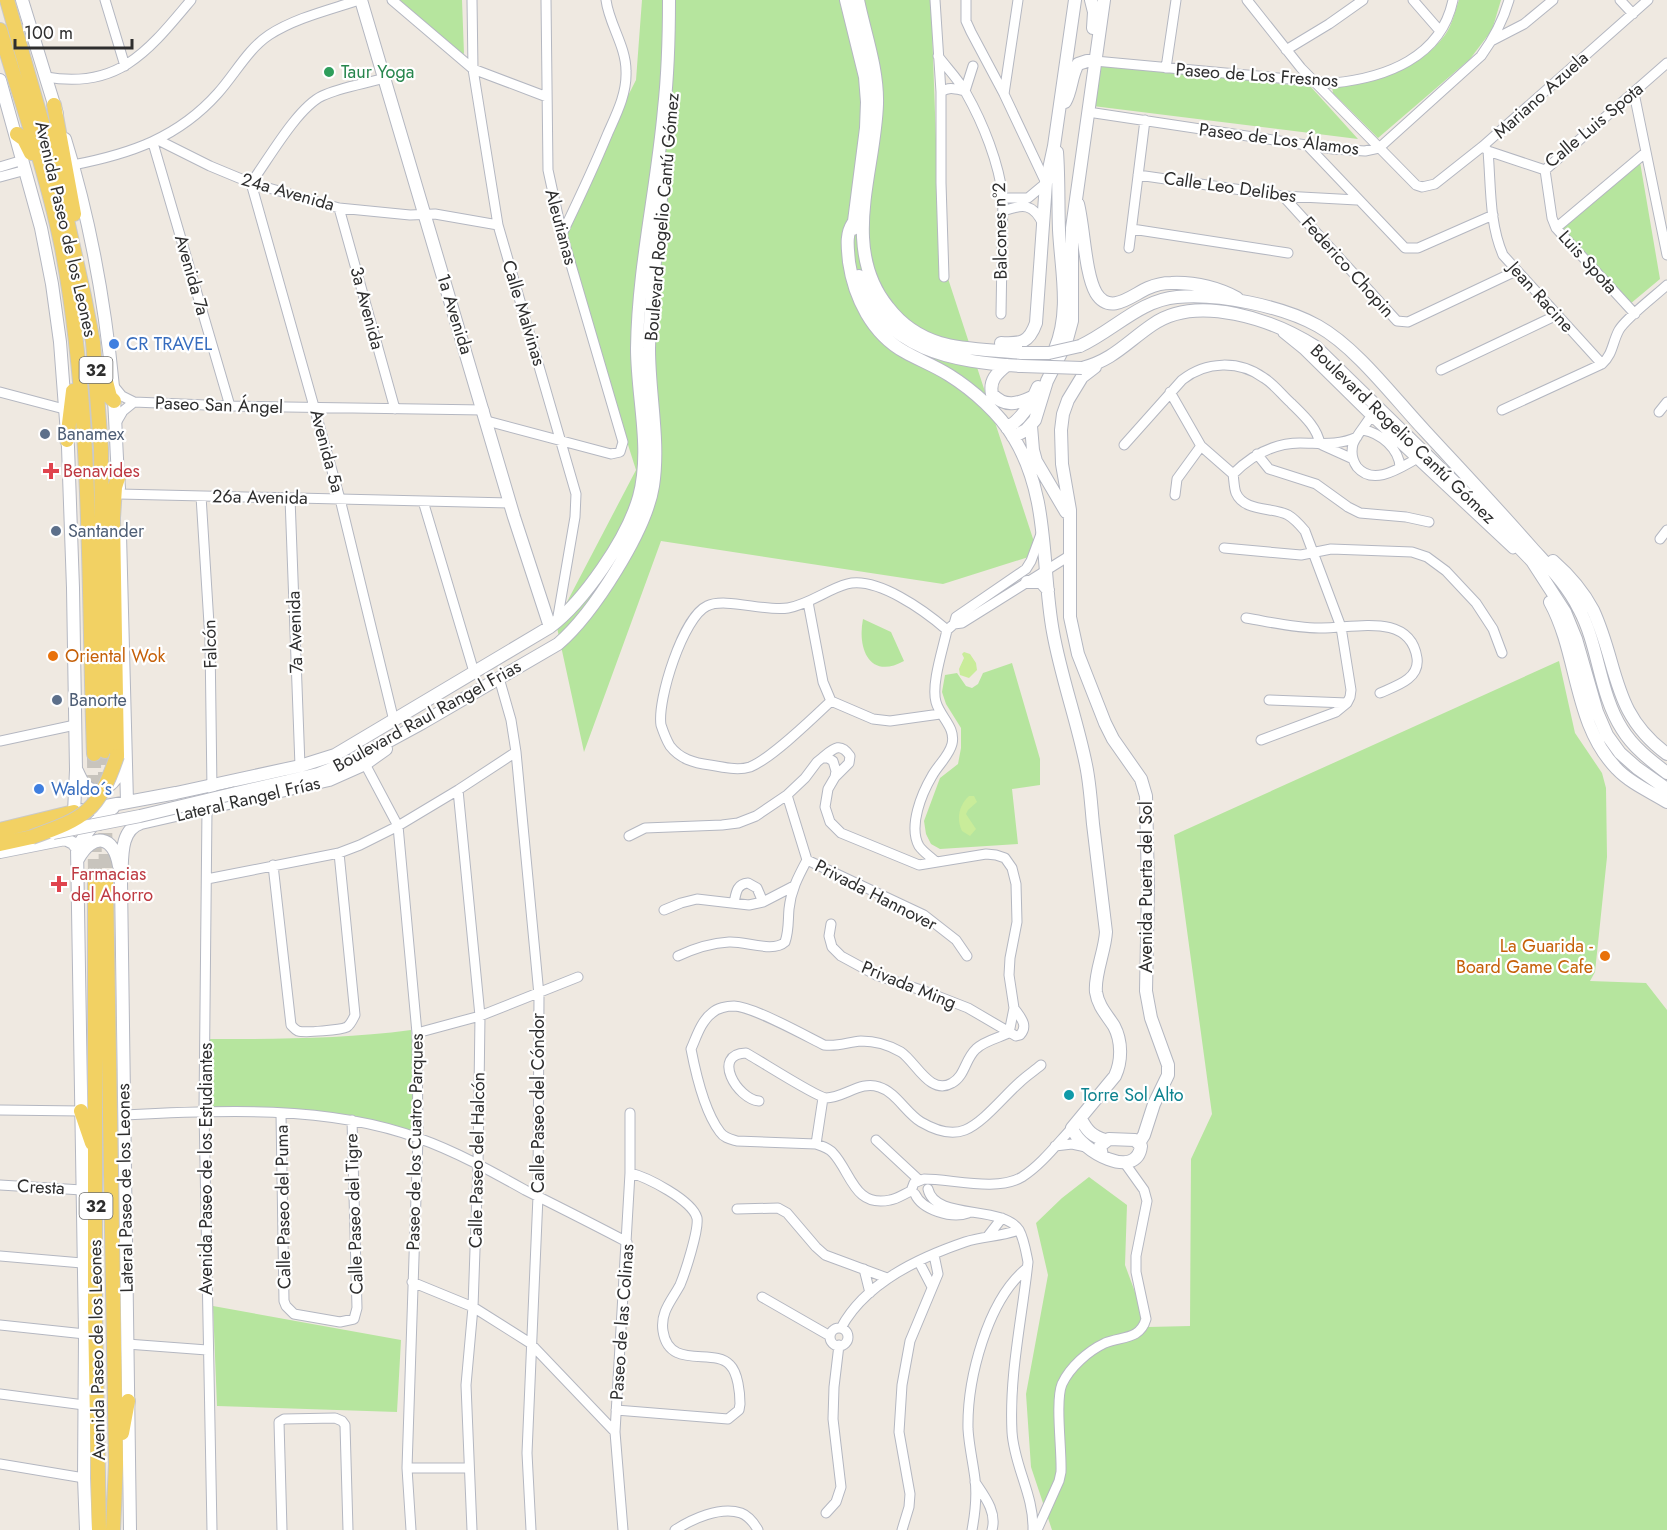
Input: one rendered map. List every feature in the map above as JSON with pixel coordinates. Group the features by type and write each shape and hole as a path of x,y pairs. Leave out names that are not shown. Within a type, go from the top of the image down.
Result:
{"main road":[{"name":"Avenida Paseo de los Leones","path":"7,0 57,175 93,342 101,448 110,753"},
{"path":"0,843 32,837 69,824 89,810 107,784 119,494 113,385 92,244 73,165 22,0"},
{"name":"1a Avenida","path":"360,0 510,503 553,624"},
{"name":"Boulevard Rogelio Cantú Gómez","path":"74,812 176,793 215,790 254,776 335,755 553,624 584,593 617,544 632,516 643,478 645,459 637,349 644,261 664,109 669,0"},
{"name":"Boulevard Rogelio Cantú Gómez","path":"596,599 645,516 653,487 655,460 649,348 662,182 673,109 677,0"},
{"name":"Boulevard Rogelio Cantú Gómez","path":"846,0 865,77 867,102 865,136 853,223 856,268 862,286 884,320 915,346 934,353 1007,365 1082,368 1098,364 1118,352 1152,325 1165,317 1179,313 1203,311 1224,313 1251,318 1287,330 1316,347 1529,553 1549,566 1566,586 1580,611 1591,638 1611,706 1621,728 1635,746 1667,773"},
{"name":"Boulevard Rogelio Cantú Gómez","path":"858,0 875,81 877,102 862,222 862,243 871,283 893,314 921,336 940,343 1022,353 1049,352 1080,346 1163,299 1190,296 1246,303 1297,316 1320,327 1368,369 1529,553 1565,612 1607,735 1620,753 1667,789"},
{"path":"940,343 965,340 1016,344 1029,337 1036,323 1046,183 1054,146 1075,0"},
{"path":"1091,0 1094,19 1091,61"},
{"path":"1069,519 1036,461 1031,426 1047,381 1066,343 1072,321 1072,228 1088,111 1081,101 1104,0"},
{"name":"Avenida Paseo de los Leones","path":"0,30 46,179 70,296 79,382 88,530 110,753"},
{"path":"1060,107 1071,89 1076,67 1082,62 1091,61"},
{"path":"0,830 74,812 76,770 68,440 60,342 41,228 17,134 1,86"},
{"path":"54,105 73,203 75,221 72,237"},
{"path":"17,134 28,146 56,223"},
{"path":"1010,432 1034,396 1060,337 1064,318 1057,150 1054,146"},
{"path":"1077,200 1091,280 1103,301 1112,304 1122,303 1150,287 1168,283 1206,286 1223,291 1246,303"},
{"path":"853,223 848,230 847,239 851,276 857,296 868,317 882,334 902,351 949,374 964,386 1010,432 1023,453 1038,498 1043,526 1053,632 1087,768 1105,921 1105,947 1096,992 1101,1006 1114,1027 1119,1048 1118,1068 1115,1076 1072,1128 1076,1137 1086,1148 1110,1160 1130,1161 1138,1155 1141,1149 1139,1143 1129,1139 1105,1140 1094,1136 1088,1132 1081,1119"},
{"path":"93,342 98,350 110,397 114,401"},
{"name":"Avenida Puerta del Sol","path":"1098,364 1078,382 1063,414 1062,464 1069,519 1070,617 1078,654 1105,723 1113,739 1141,779 1146,796 1148,887 1146,991 1151,1018 1165,1052 1168,1074 1139,1143"},
{"path":"1007,365 991,382 992,394 1002,402 1014,404 1034,396"},
{"path":"68,440 74,391 79,382"},
{"path":"1010,432 1031,426"},
{"path":"77,854 94,823 123,803 110,753 113,518 115,487 118,478"},
{"path":"1038,498 1047,496 1059,499"},
{"path":"1667,754 1644,733 1620,695 1602,634 1581,590 1569,575 1539,550 1529,553 1531,570 1556,614 1566,639 1590,729 1598,744 1618,770 1667,802"},
{"path":"1027,582 1041,582 1048,590"},
{"name":"Boulevard Raul Rangel Frias","path":"32,837 140,816 334,769 407,731 558,644 575,627 596,599"},
{"path":"1060,658 1078,654"},
{"name":"Lateral Rangel Frías","path":"124,847 127,833 135,825 329,780 381,754 407,731"},
{"path":"76,770 84,784 90,789 98,791 109,787 120,772 110,753"},
{"path":"207,809 212,789"},
{"path":"176,793 188,798 189,802 184,814"},
{"path":"50,818 61,820 66,827 57,840"},
{"path":"0,852 57,840 69,840 77,854 86,1530"},
{"path":"77,854 95,840 102,840 116,852 121,882"},
{"name":"Lateral Paseo de los Leones","path":"124,847 121,882 130,1530"},
{"name":"Avenida Paseo de los Leones","path":"99,1530 95,1313 101,882 116,1464 113,1530"},
{"path":"81,1111 96,1155"},
{"path":"1102,1156 1100,1146 1105,1140"},
{"path":"85,1334 95,1313"},
{"path":"116,1464 128,1401"}],"street":[{"path":"105,0 125,66"},
{"path":"46,77 75,80 94,78 125,66 141,56 191,0"},
{"path":"73,165 105,159 156,141 182,124 216,95 251,51 267,36 285,26 360,0"},
{"path":"392,0 473,69 547,97"},
{"name":"Calle Malvinas","path":"472,0 473,69 498,225 576,494 576,506 553,624"},
{"name":"Aleutianas","path":"546,0 548,170 561,234 617,421 622,448"},
{"path":"561,234 591,174 620,106 626,86 625,61 606,0"},
{"path":"935,0 941,92 944,277"},
{"path":"966,0 966,21 1046,183 1029,202 1003,211"},
{"path":"1004,94 1018,0"},
{"path":"1166,68 1176,0"},
{"path":"1247,0 1286,50 1379,148"},
{"path":"1286,50 1363,0"},
{"path":"1413,0 1440,31"},
{"name":"Paseo de Los Fresnos","path":"1091,61 1333,83 1354,81 1394,69 1426,49 1440,31 1453,0"},
{"name":"Paseo de Los Álamos","path":"1088,111 1353,151 1379,148 1481,56 1493,40 1509,0"},
{"path":"1493,40 1524,24 1553,0"},
{"path":"1620,0 1633,14"},
{"name":"Mariano Azuela","path":"1379,148 1416,185 1429,187 1486,149 1648,0"},
{"name":"Balcones n°2","path":"938,56 965,92 994,157 1001,179 1003,198 1001,314"},
{"name":"Calle Luis Spota","path":"1486,149 1545,170 1667,63"},
{"path":"941,92 951,88 965,92 973,66"},
{"path":"251,183 311,102 323,96 385,78"},
{"path":"1634,93 1667,255"},
{"path":"1128,248 1144,120"},
{"name":"24a Avenida","path":"156,141 251,183 339,208 410,215 443,214 498,225"},
{"name":"Avenida 7a","path":"156,141 230,406"},
{"path":"1307,145 1399,244 1410,249 1418,248 1493,215"},
{"name":"Jean Racine","path":"1486,149 1497,242 1503,255 1602,364"},
{"path":"1556,228 1645,153"},
{"path":"0,167 24,165"},
{"path":"0,177 24,165"},
{"name":"Luis Spota","path":"1545,170 1552,218 1556,228 1635,314"},
{"name":"Calle Leo Delibes","path":"1138,175 1283,196 1357,200"},
{"name":"Avenida 5a","path":"251,183 340,499 394,721"},
{"name":"Federico Chopin","path":"1283,196 1398,321 1408,322 1516,271"},
{"path":"1003,198 1029,202 1043,224"},
{"name":"3a Avenida","path":"339,208 395,409"},
{"path":"1132,229 1288,253"},
{"path":"1502,410 1602,364 1613,350 1619,330 1667,285"},
{"path":"1441,370 1557,315"},
{"path":"1271,324 1304,350 1510,547 1529,553"},
{"path":"1124,446 1170,392 1191,374 1217,365 1240,367 1266,379 1315,429 1320,444 1353,459"},
{"name":"Paseo San Ángel","path":"113,385 122,396 134,402 395,409 485,415 562,441 611,454 620,452 622,448"},
{"path":"0,392 64,409"},
{"path":"1170,392 1201,446 1233,474 1235,492 1241,500 1248,505 1286,513 1297,520 1305,531 1341,627 1351,690 1347,703 1330,715 1262,740"},
{"name":"Paseo San Ángel","path":"115,426 123,411 134,402"},
{"path":"1659,412 1667,402"},
{"path":"1371,416 1352,448 1353,459 1359,470 1371,476 1381,476 1418,458"},
{"path":"1233,474 1257,454 1288,444 1341,443 1360,434 1374,432 1395,451 1400,458 1400,467"},
{"path":"1175,495 1177,479 1201,446"},
{"path":"1257,454 1269,469 1316,484 1360,513 1406,517 1429,522"},
{"name":"26a Avenida","path":"119,494 510,503"},
{"name":"Falcón","path":"201,496 210,640 212,789"},
{"name":"7a Avenida","path":"290,498 300,765"},
{"path":"423,501 474,672"},
{"path":"936,862 920,846 916,833 916,820 932,776 952,744 952,733 948,723 940,714 935,699 936,683 950,627 956,617 1026,569 1035,552 1043,526"},
{"path":"1660,539 1667,530"},
{"path":"1224,548 1301,555 1331,549 1412,552 1427,557 1446,572 1476,603 1493,629 1502,653"},
{"path":"831,700 759,762 749,767 736,769 693,762 679,755 669,745 661,724 663,701 678,644 697,614 707,606 720,603 762,609 787,608 808,602 845,584 860,582 898,596 950,627 962,623 1069,556"},
{"path":"808,602 823,682 831,700 873,719 890,720 940,714"},
{"path":"1246,618 1319,628 1383,626 1406,634 1416,648 1418,664 1412,676 1402,684 1380,693"},
{"name":"Calle Paseo del Cóndor","path":"499,678 511,720 516,752 539,995 538,1196 527,1453 531,1530"},
{"path":"1269,700 1347,703"},
{"path":"0,741 75,725"},
{"path":"629,836 645,828 738,823 756,816 787,795 822,758 834,749 840,747 846,749 850,756 849,763 835,777 828,789 825,807 830,822 841,833 853,840 877,846 919,865 986,854 1005,858 1012,868 1016,884 1017,922 1010,958 1009,975 1014,1008 1009,1033"},
{"path":"207,879 339,853 360,845 398,826 516,752"},
{"path":"822,758 833,761 836,766 835,777"},
{"name":"Paseo de los Cuatro Parques","path":"365,764 398,826 417,1033 418,1137 407,1468 411,1530"},
{"name":"Calle Paseo del Halcón","path":"458,790 480,1016 478,1164 466,1385 472,1530"},
{"path":"678,956 698,947 731,942 767,947 782,945 789,933 792,887 807,860 787,795"},
{"name":"Avenida Paseo de los Estudiantes","path":"207,809 204,1110 212,1530"},
{"path":"903,858 920,846"},
{"path":"273,865 291,1024 296,1030 303,1032 346,1027 352,1022 354,1015 339,853"},
{"name":"Privada Hannover","path":"807,860 924,915 949,934 967,956"},
{"path":"734,903 740,885 748,883 757,888 763,902"},
{"path":"664,910 697,899 749,905 763,902 792,887"},
{"name":"Privada Ming","path":"831,924 829,936 832,946 841,956 876,975 968,1008 1009,1033"},
{"path":"417,1033 480,1016 539,995 578,977"},
{"path":"941,1180 923,1193 913,1193 877,1202 863,1196 855,1188 833,1152 816,1144 736,1141 726,1138 720,1133 705,1101 691,1049 705,1020 712,1012 723,1007 735,1006 825,1045 835,1046 861,1041 885,1044 902,1053 923,1076 939,1085 946,1085 960,1077 970,1057 982,1045 1009,1033 1020,1035 1024,1028 1023,1022 1014,1008"},
{"path":"759,1101 747,1098 735,1084 729,1071 731,1057 737,1053 746,1053 823,1098 844,1094 869,1085 879,1087 888,1092 917,1120 933,1129 950,1132 964,1130 978,1122 1041,1065"},
{"path":"816,1144 823,1098"},
{"path":"0,1110 81,1111"},
{"path":"124,1114 204,1110 281,1113 352,1120 418,1137 478,1164 627,1242"},
{"name":"Calle Paseo del Puma","path":"281,1113 284,1301 294,1314 340,1322 354,1319 357,1308"},
{"name":"Paseo de las Colinas","path":"622,1530 615,1432 627,1242 630,1113"},
{"name":"Calle Paseo del Tigre","path":"352,1120 357,1308"},
{"path":"970,1212 962,1215 930,1209 920,1203 911,1187 919,1180 993,1183 1012,1181 1027,1173 1072,1128"},
{"path":"876,1140 919,1180"},
{"path":"1055,1146 1072,1144 1086,1148"},
{"path":"1035,1530 1059,1481 1061,1472 1059,1401 1062,1385 1069,1371 1094,1349 1107,1342 1136,1335 1146,1319 1137,1280 1136,1256 1147,1201 1144,1190 1124,1162"},
{"path":"616,1410 728,1419 739,1410 740,1404 733,1368 723,1360 687,1356 677,1352 665,1340 662,1329 663,1315 680,1284 695,1235 696,1218 692,1209 662,1186 646,1177 630,1173"},
{"name":"Cresta","path":"0,1185 82,1190"},
{"path":"928,1190 931,1197 938,1203 1002,1218 1019,1230 1025,1248 1027,1268 1013,1377 1012,1433 1016,1459 1031,1503 1035,1530"},
{"path":"737,1209 778,1208 787,1213 825,1255 887,1278"},
{"path":"988,1236 1002,1218"},
{"path":"830,1335 833,1330 842,1328 850,1314 887,1278 965,1242 988,1236 1001,1236 1019,1230"},
{"path":"902,1530 909,1507 910,1494 899,1432 902,1384 910,1341 938,1274 933,1255"},
{"path":"0,1256 82,1263"},
{"path":"919,1262 932,1287"},
{"path":"972,1530 975,1482 968,1431 972,1379 983,1341 1007,1292 1017,1276 1027,1268"},
{"path":"864,1269 870,1293"},
{"path":"412,1282 472,1306 531,1343 615,1432"},
{"path":"1007,1292 1025,1287"},
{"path":"762,1297 830,1335 833,1344 845,1343 846,1332 842,1328"},
{"path":"0,1325 85,1334"},
{"path":"127,1344 207,1350"},
{"path":"826,1513 836,1502 841,1487 833,1419 839,1345"},
{"path":"0,1394 84,1405"},
{"path":"282,1530 279,1422 291,1418 335,1418 345,1425 348,1530"},
{"path":"0,1464 84,1478"},
{"path":"407,1468 468,1468"},
{"path":"975,1482 992,1511 994,1517 992,1530"},
{"path":"675,1530 693,1520 713,1514 733,1512 745,1515 758,1530"}],"green space":[{"path":"400,0 462,0 464,54 452,48"},
{"path":"642,0 931,0 940,254 1038,554 943,584 661,541 584,752 556,623 636,470 560,230 636,80"},
{"path":"1459,0 1501,0 1492,30 1470,59 1378,138 1333,93 1332,87 1380,78 1422,58 1447,31"},
{"path":"1099,64 1311,87 1358,139 1093,106"},
{"path":"1640,162 1660,279 1630,304 1561,229"},
{"path":"863,619 891,632 904,661 882,667 868,658 862,641"},
{"path":"964,652 970,654 976,663 977,670 969,678 960,675 959,669"},
{"path":"1559,661 1575,733 1602,773 1606,788 1607,857 1595,972 1590,981 1646,983 1667,1010 1667,1530 1052,1530 1031,1467 1026,1394 1048,1275 1036,1223 1062,1198 1089,1177 1127,1205 1125,1265 1148,1327 1190,1326 1191,1159 1212,1114 1174,835"},
{"path":"1012,663 1040,759 1040,785 1012,789 1018,844 940,849 931,844 926,834 924,821 940,778 958,764 961,748 961,728 946,704 942,692 945,675 957,673 966,686 972,688 978,684 983,673"},
{"path":"969,796 974,796 977,802 966,814 976,829 970,836 962,831 959,817 961,808"},
{"path":"411,1030 415,1078 413,1129 408,1131 349,1115 280,1109 214,1108 209,1104 210,1039 336,1037"},
{"path":"213,1306 401,1340 397,1412 217,1406"}],"tunnel":[{"path":"105,751 105,787"},
{"path":"94,754 95,882"},
{"path":"105,812 106,882"}],"place":[{"name":"Taur Yoga","path":"329,72"},
{"name":"CR TRAVEL","path":"114,344"},
{"name":"Banamex","path":"45,434"},
{"name":"Benavides","path":"51,471"},
{"name":"Santander","path":"56,531"},
{"name":"Oriental Wok","path":"53,656"},
{"name":"Banorte","path":"57,700"},
{"name":"Waldo´s","path":"39,789"},
{"name":"Farmacias del Ahorro","path":"59,884"},
{"name":"La Guarida - Board Game Cafe","path":"1605,956"},
{"name":"Torre Sol Alto","path":"1069,1095"}]}
